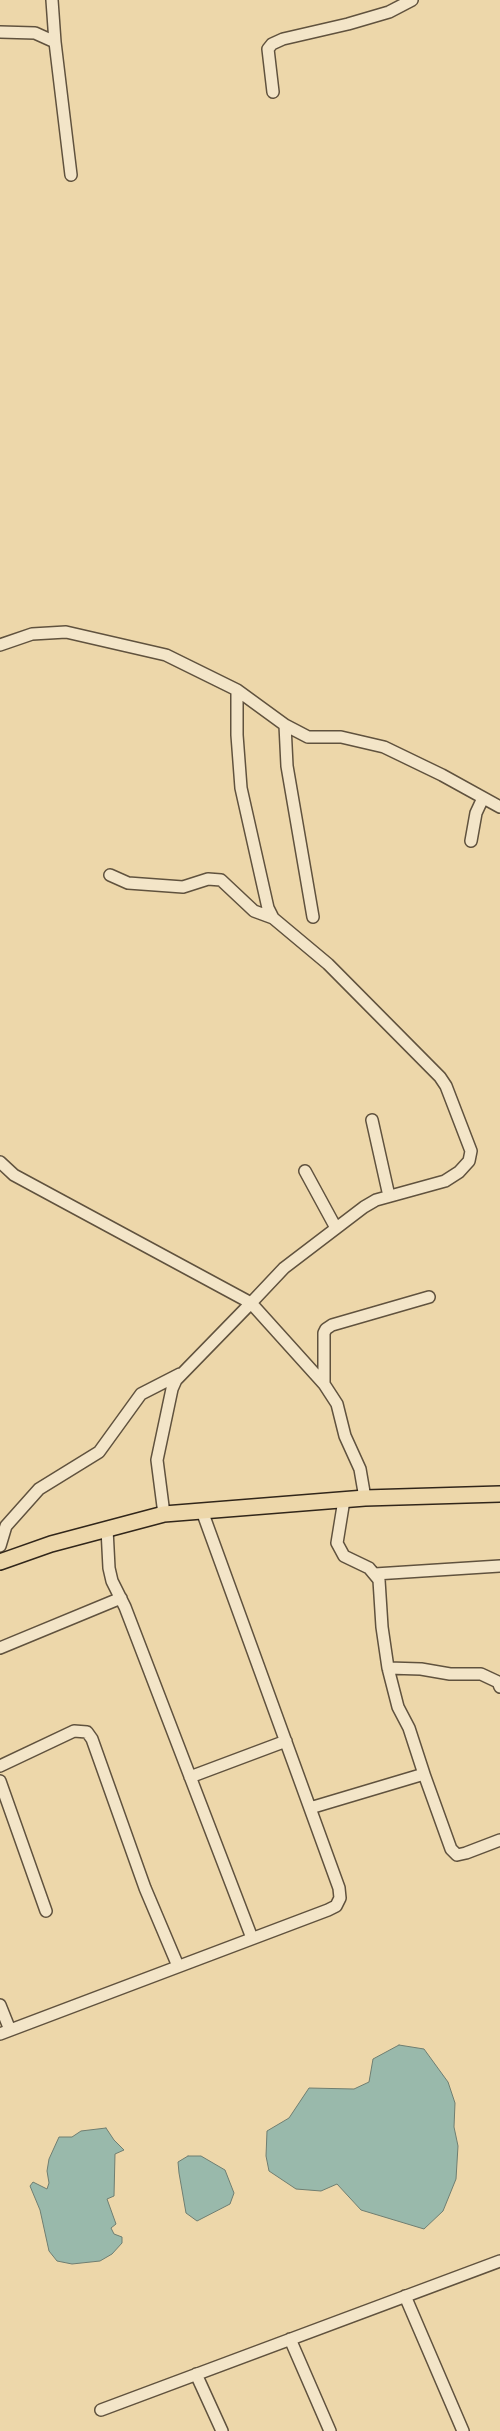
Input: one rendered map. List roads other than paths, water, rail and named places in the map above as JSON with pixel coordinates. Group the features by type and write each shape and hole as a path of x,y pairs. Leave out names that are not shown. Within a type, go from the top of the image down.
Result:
{"main road":[{"path":"0,1562 51,1544 164,1514 365,1498 500,1494"}],"street":[{"path":"52,0 54,42 71,175"},
{"path":"273,92 268,49 272,44 283,39 348,24 389,12 412,0"},
{"path":"0,32 35,33 54,42"},
{"path":"0,645 32,634 66,632 166,655 237,690 285,725 308,737 341,737 384,747 500,808"},
{"path":"237,690 236,735 241,788 266,899 273,918"},
{"path":"285,725 287,766 313,917"},
{"path":"471,841 476,813 483,798"},
{"path":"110,875 128,883 183,887 208,879 221,880 254,911 273,918 328,964 446,1086 471,1151 469,1161 459,1172 445,1181 400,1195 389,1196 364,1207 336,1228 271,1279 182,1373 172,1389 158,1448 157,1460 164,1514"},
{"path":"372,1120 389,1196"},
{"path":"0,1162 14,1175 251,1302 324,1384 341,1413 345,1436 360,1469 365,1498"},
{"path":"306,1170 336,1228"},
{"path":"324,1384 324,1333 326,1329 332,1325 429,1297"},
{"path":"0,1546 6,1526 39,1489 99,1452 142,1394 182,1373"},
{"path":"344,1500 337,1543 339,1549 344,1556 375,1574 500,1566"},
{"path":"0,2004 5,2032 328,1910 336,1906 340,1898 339,1888 202,1511"},
{"path":"107,1529 109,1568 116,1590 121,1598 252,1938"},
{"path":"375,1574 381,1590 382,1627 388,1668 398,1707 409,1728 446,1842 457,1855 500,1840"},
{"path":"0,1648 121,1598"},
{"path":"388,1668 421,1669 450,1674 481,1674 498,1682 500,1687"},
{"path":"0,1766 74,1731 87,1732 92,1739 144,1888 178,1966"},
{"path":"190,1777 286,1741"},
{"path":"310,1808 424,1774"},
{"path":"0,1780 46,1911"},
{"path":"101,2410 500,2261"},
{"path":"405,2296 463,2431"},
{"path":"290,2339 330,2431"},
{"path":"196,2374 222,2431"}]}
